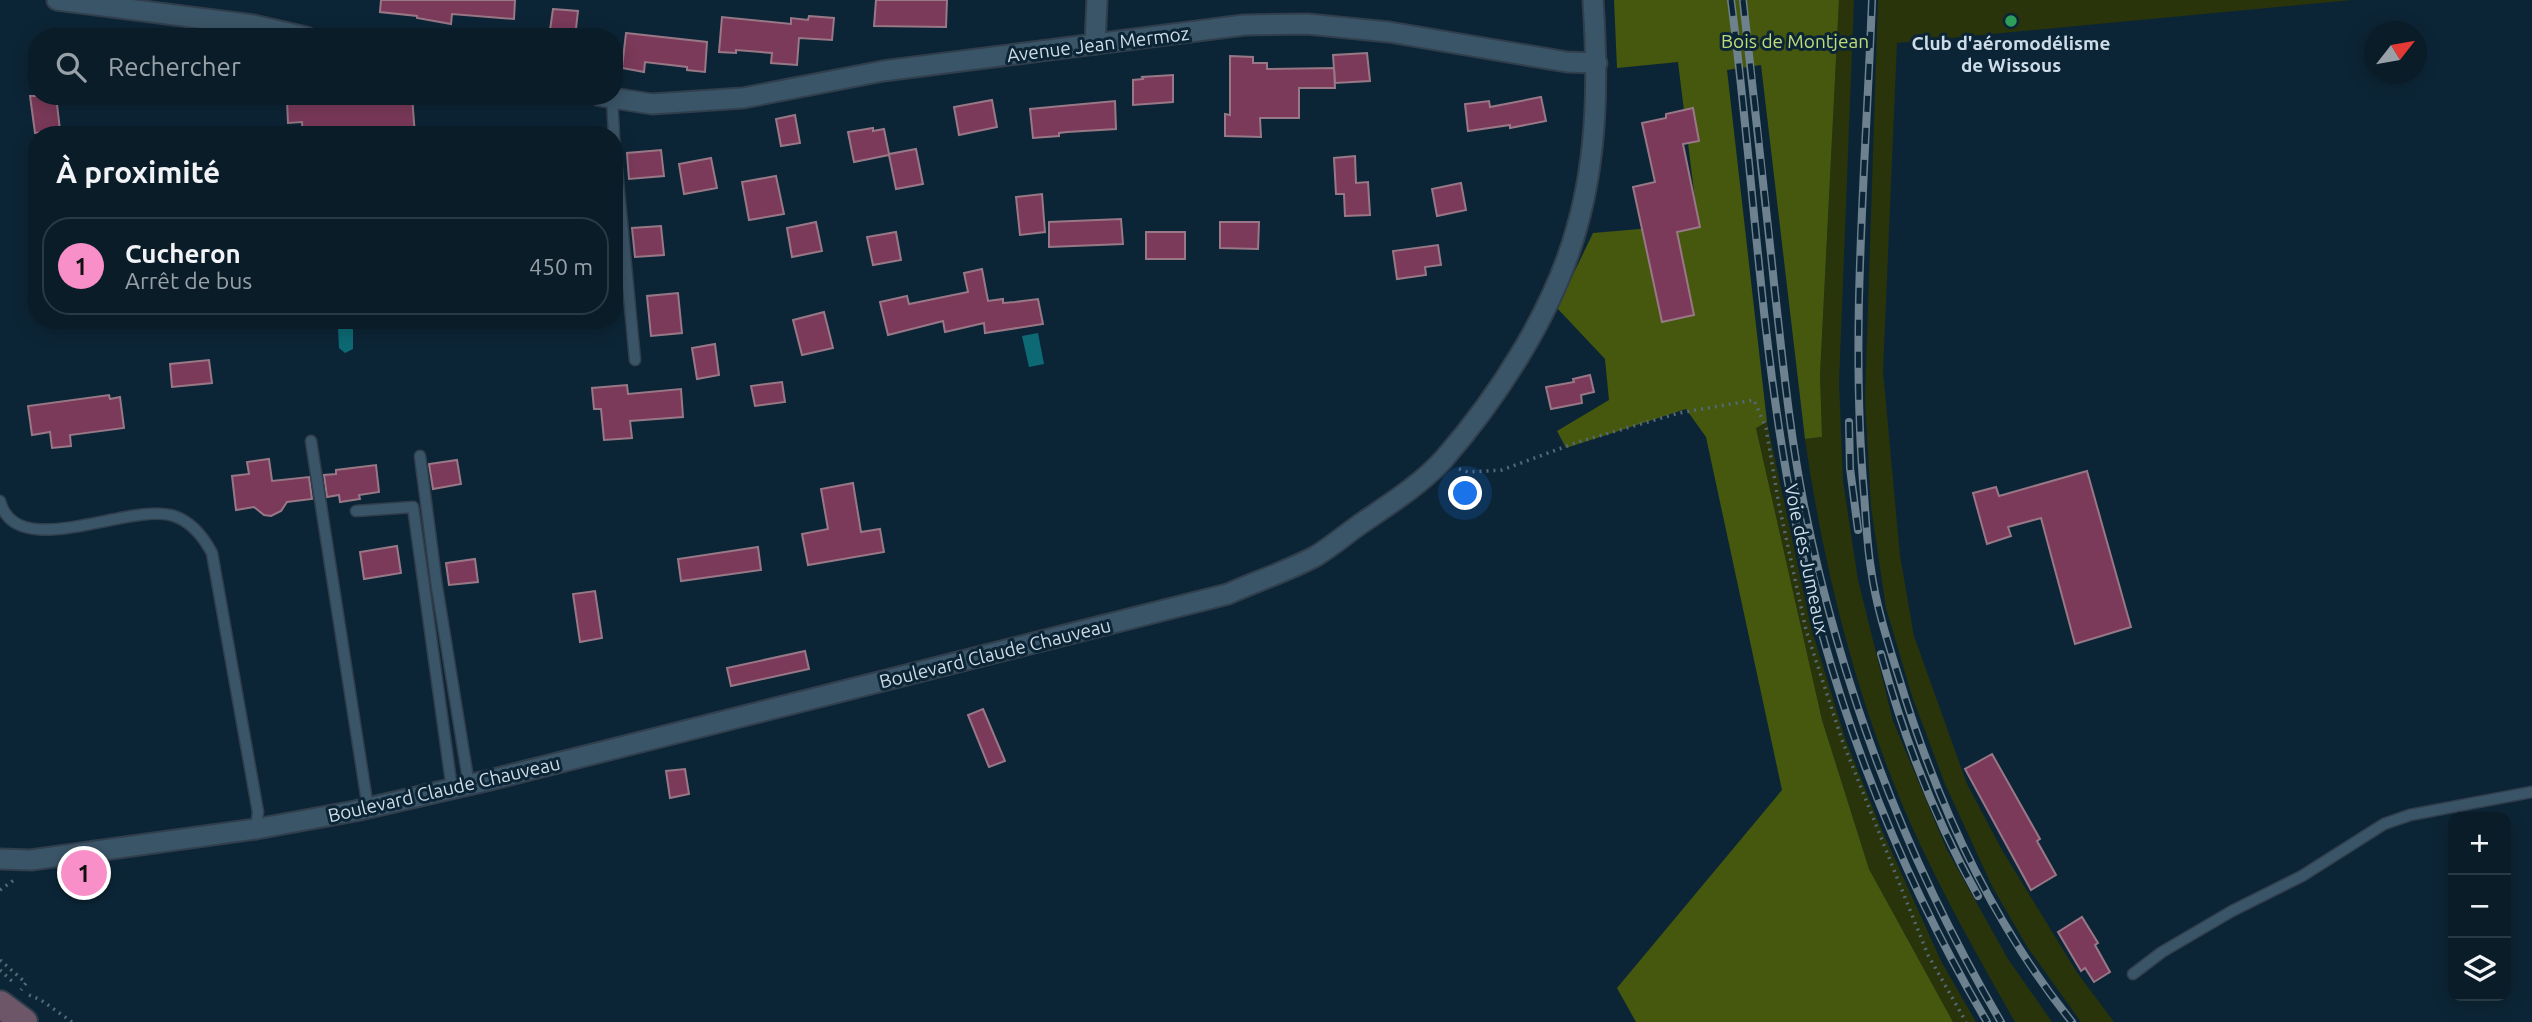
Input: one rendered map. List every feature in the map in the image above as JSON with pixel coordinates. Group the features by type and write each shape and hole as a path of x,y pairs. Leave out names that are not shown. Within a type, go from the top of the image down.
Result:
{"street":[{"path":"57,0 266,28"},
{"path":"1095,44 1097,0"},
{"name":"Boulevard Claude Chauveau","path":"23,860 256,829 461,787 1228,594 1316,556 1404,494 1441,461 1484,408 1517,360 1551,296 1577,228 1588,173 1597,63 1593,0"},
{"name":"Avenue Jean Mermoz","path":"623,100 652,104 743,98 883,71 1244,25 1307,24 1389,32 1567,62 1597,63"},
{"path":"0,859 23,860"},
{"path":"0,874 23,860"}],"lane":[{"path":"608,105 612,126"},
{"path":"623,233 635,360"},
{"path":"311,441 368,808"},
{"path":"420,456 461,787"},
{"path":"0,501 3,514 15,525 39,531 148,514 174,516 202,534 212,553 258,811 256,829"},
{"path":"356,511 412,507 461,787"},
{"path":"2133,974 2174,945 2232,911 2302,876 2384,824 2410,815 2532,792"}],"path":[{"name":"Voie des Jumeaux","path":"1441,461 1468,472 1502,470 1578,442 1679,413 1754,400 1766,428 1779,505 1806,630 1842,740 1928,955 1966,1022"},
{"path":"0,960 26,983 15,1004"},
{"path":"0,970 15,1004"},
{"path":"15,1004 41,1000 72,1022"}],"shaded area":[{"path":"1839,0 1854,0 1839,383 1843,481 1858,580 1893,721 1947,850 2008,959 2052,1022 2015,1022 1962,927 1913,829 1893,782 1860,687 1845,638 1822,539 1805,439 1822,437 1820,375"},
{"path":"1878,0 2352,0 1897,43 1883,371 1900,556 1914,636 1967,784 2002,850 2076,971 2114,1022 2081,1022 2028,948 1993,888 1945,784 1912,696 1886,608 1871,507 1865,399"},
{"path":"338,329 352,329 353,349 345,353 339,348"},
{"path":"1038,333 1044,364 1029,367 1022,336"},
{"path":"1767,422 1811,627 1846,741 1881,828 1941,961 1976,1022 1953,1022 1869,869 1822,720 1756,428"}],"green space":[{"name":"Bois de Montjean","path":"1614,0 1839,0 1820,375 1822,437 1805,439 1761,65 1727,70 1767,422 1756,428 1822,720 1869,869 1953,1022 1636,1022 1617,988 1782,790 1706,437 1686,409 1566,448 1557,431 1609,400 1605,359 1557,308 1593,233 1698,224 1678,62 1617,68"}],"building":[{"path":"381,0 515,0 514,19 452,14 451,24 417,16 380,12"},
{"path":"876,0 947,0 946,27 874,26"},
{"path":"553,9 578,11 576,28 550,28"},
{"path":"809,16 834,18 832,40 799,38 797,65 771,63 772,53 736,50 736,53 719,52 722,17 791,24 791,18 808,20"},
{"path":"626,33 707,42 705,72 645,62 644,72 623,68"},
{"path":"1367,53 1370,81 1335,83 1333,55"},
{"path":"1230,56 1253,57 1253,63 1267,63 1267,69 1334,68 1335,88 1299,88 1299,118 1260,118 1261,137 1225,136 1225,114 1230,115"},
{"path":"1173,75 1173,102 1133,105 1133,80"},
{"path":"1541,97 1546,121 1510,128 1510,125 1468,131 1465,104 1489,101 1490,107"},
{"path":"992,100 997,127 959,135 954,107"},
{"path":"1115,101 1116,129 1067,132 1059,133 1059,136 1033,138 1030,109"},
{"path":"31,105 57,105 60,126 34,126"},
{"path":"287,105 413,105 414,126 302,126 302,122 288,123"},
{"path":"1693,108 1699,141 1683,144 1700,227 1677,232 1694,315 1662,322 1633,187 1655,182 1642,123"},
{"path":"795,115 800,143 781,146 776,119"},
{"path":"873,128 873,131 884,129 889,154 916,149 923,184 896,189 889,155 854,162 848,132"},
{"path":"661,150 664,176 629,179 627,153"},
{"path":"1355,156 1356,183 1368,182 1370,215 1345,216 1344,194 1336,194 1334,158"},
{"path":"711,158 717,188 684,194 679,164"},
{"path":"776,176 784,214 749,220 742,182"},
{"path":"1461,183 1466,210 1437,216 1432,189"},
{"path":"1042,194 1045,232 1020,235 1016,197"},
{"path":"1121,219 1123,244 1049,247 1049,222"},
{"path":"816,222 822,251 792,257 787,228"},
{"path":"1220,222 1259,222 1258,249 1220,248"},
{"path":"661,226 664,255 635,257 632,228"},
{"path":"896,232 901,260 873,265 867,237"},
{"path":"1146,232 1185,232 1185,259 1146,259"},
{"path":"1438,245 1441,265 1425,267 1426,275 1397,279 1393,251"},
{"path":"982,269 988,301 1003,299 1003,303 1038,299 1043,324 985,333 984,323 945,332 943,321 888,335 880,302 907,296 909,304 968,292 964,273"},
{"path":"678,293 682,333 651,336 647,296"},
{"path":"824,312 833,348 802,355 793,320"},
{"path":"715,344 719,375 697,379 692,348"},
{"path":"209,360 212,383 172,387 170,364"},
{"path":"1590,375 1594,392 1581,395 1582,403 1551,409 1546,387 1574,382 1573,379"},
{"path":"782,382 785,402 755,406 751,386"},
{"path":"627,385 628,394 681,389 683,417 630,421 632,438 604,440 601,409 594,409 592,388"},
{"path":"109,395 110,399 120,397 124,428 70,435 71,446 52,448 50,432 32,435 28,406"},
{"path":"269,459 272,481 309,477 312,499 287,502 281,511 271,516 264,515 254,507 236,510 232,476 249,474 247,462"},
{"path":"457,460 461,484 433,489 429,464"},
{"path":"376,465 379,492 340,502 339,495 327,497 324,475 336,474 336,470"},
{"path":"2087,471 2131,627 2075,644 2041,518 2008,527 2011,536 1987,544 1973,493 1996,487 1999,496"},
{"path":"853,483 861,532 880,529 884,552 808,565 802,534 828,529 821,489"},
{"path":"397,546 401,573 364,579 360,552"},
{"path":"758,547 761,570 681,581 678,559"},
{"path":"475,559 478,582 449,585 446,563"},
{"path":"595,591 602,638 580,642 573,594"},
{"path":"805,651 809,669 731,686 727,668"},
{"path":"983,709 1005,761 989,767 968,715"},
{"path":"1992,754 2040,839 2037,841 2056,875 2031,890 1965,769"},
{"path":"685,769 689,794 670,798 666,771"},
{"path":"2082,917 2098,943 2095,945 2110,972 2094,982 2085,968 2081,971 2058,932"}],"railway":[{"path":"1731,0 1772,379 1806,572 1844,706 1867,772 1922,900 1987,1022"},
{"path":"1743,0 1791,426 1819,573 1837,640 1881,772 1935,899 2001,1022"},
{"path":"1872,0 1860,247 1858,371 1868,551 1873,583 1914,724 1949,814 1991,901 2016,943 2072,1022"},
{"path":"1849,422 1850,468 1858,530"},
{"path":"1881,654 1900,717 1934,808 1978,896"}],"place":[{"name":"Club d'aéromodélisme de Wissous","path":"2011,21"},
{"name":"Cucheron","path":"84,873"}]}
